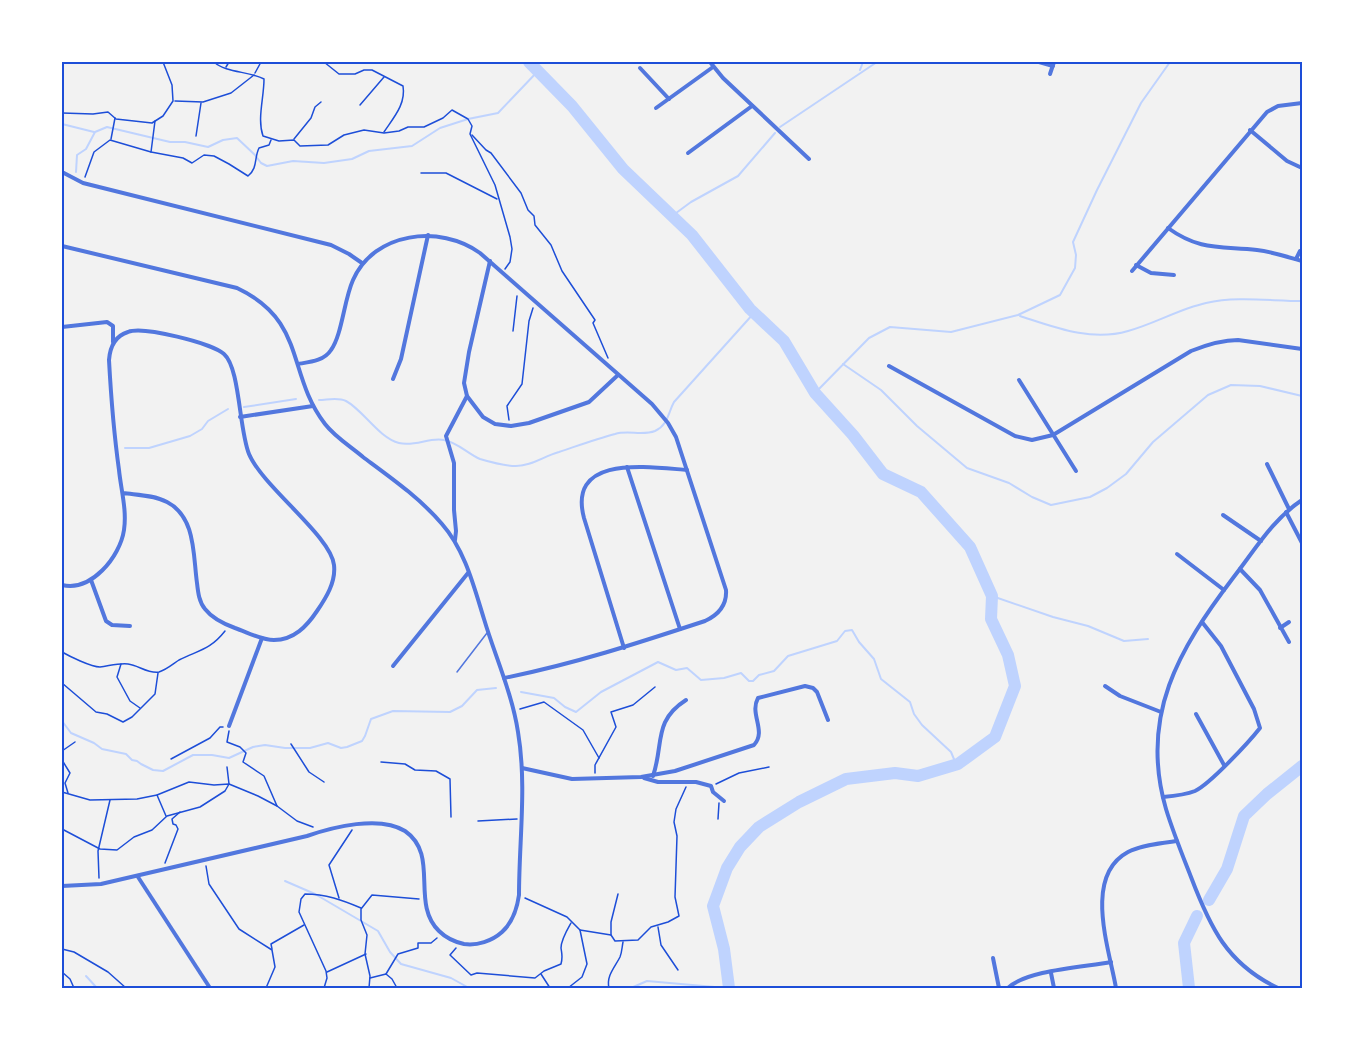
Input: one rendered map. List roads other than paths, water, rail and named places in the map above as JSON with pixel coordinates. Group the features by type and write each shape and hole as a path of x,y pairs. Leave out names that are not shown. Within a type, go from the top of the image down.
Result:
{"street":[{"path":"710,62 752,106 809,159"},
{"path":"1039,62 1054,64 1050,74"},
{"path":"656,108 713,67"},
{"path":"640,68 669,99"},
{"path":"1132,271 1250,130 1272,109 1288,104 1302,104"},
{"path":"688,153 752,106"},
{"path":"1250,130 1287,160 1302,168"},
{"path":"62,172 83,183 322,242 340,249 362,263"},
{"path":"1168,228 1200,244 1268,252 1302,261"},
{"path":"393,379 398,369 428,235"},
{"path":"298,364 323,358 333,348 348,291 362,263 393,243 412,236 446,237 466,244 490,261 652,404 667,421 676,437 726,590 722,608 712,618 624,648 562,666 504,678"},
{"path":"62,246 220,283 247,293 264,305 280,322 290,340 313,406 333,433 434,516 454,540 468,573 504,678 518,732 522,768 519,895 513,917 503,931 483,942 460,943 442,934 430,920 424,900 422,855 418,845 411,836 387,824 356,825 322,831 101,885 62,886"},
{"path":"1296,260 1300,251"},
{"path":"490,261 464,383 467,396 478,412 489,421 512,426 529,423 589,402 618,375"},
{"path":"1136,265 1151,273 1174,275"},
{"path":"62,327 107,322 114,330 109,360 110,378 125,521 122,539 108,563 91,580 75,587 62,585"},
{"path":"113,343 127,332 147,331 217,349 226,356 232,369 248,451 255,464 330,553 334,565 333,581 329,591 305,626 290,637 273,640 262,638 230,626 214,618 202,605 190,534 184,517 175,507 160,499 123,493"},
{"path":"890,366 1015,436 1032,440 1053,435 1191,351 1230,340 1302,349"},
{"path":"1019,380 1076,471"},
{"path":"454,540 456,531 454,463 446,436 467,396"},
{"path":"240,417 313,406"},
{"path":"1267,464 1302,543"},
{"path":"624,648 584,518 580,501 582,491 591,479 609,470 627,467 687,470"},
{"path":"627,467 680,630"},
{"path":"1278,988 1258,978 1240,964 1218,939 1205,914 1163,797 1158,754 1161,712 1173,671 1188,643 1261,541 1288,511 1302,500"},
{"path":"1223,515 1261,541"},
{"path":"1177,554 1224,590"},
{"path":"1240,569 1260,590 1288,642"},
{"path":"393,666 468,573"},
{"path":"91,580 106,621 112,626 130,626"},
{"path":"1163,797 1179,796 1199,789 1258,730 1260,723 1221,646 1202,622"},
{"path":"1280,628 1289,622"},
{"path":"229,726 262,638"},
{"path":"522,768 562,777 596,780 652,776 675,771 754,745 759,734 754,706 758,698 809,686 819,696 828,720"},
{"path":"1105,686 1120,696 1161,712"},
{"path":"652,776 663,724 671,711 686,700"},
{"path":"1196,714 1224,765"},
{"path":"641,777 658,782 696,782 711,786 713,792 724,801"},
{"path":"1116,988 1102,902 1102,887 1107,873 1115,861 1128,852 1177,841"},
{"path":"138,877 210,988"},
{"path":"993,958 999,988"},
{"path":"1008,988 1022,979 1111,962"},
{"path":"1051,973 1054,988"}],"lane":[{"path":"457,672 488,633"}],"waterway":[{"path":"529,62 572,106 623,169 692,235 750,309 784,341 815,393 853,435 883,474 921,492 970,547 992,596 991,619 1008,655 1015,686 995,737 958,764 918,776 895,773 846,779 799,802 759,827 740,847 727,868 713,906 724,949 729,988"},
{"path":"860,70 863,62"},
{"path":"780,127 877,62"},
{"path":"815,393 869,338 890,327 951,332 1018,315 1060,295 1075,268 1076,255 1073,242 1097,190 1141,103 1170,62"},
{"path":"76,172 77,155 86,149 95,132 107,127 170,142 185,142 208,147 223,140 237,138 261,163 267,166 293,161 324,163 352,159 369,151 412,146 440,128 498,113 538,71"},
{"path":"62,124 94,132"},
{"path":"672,216 691,202 738,176 775,133"},
{"path":"1020,316 1073,332 1100,335 1128,331 1206,303 1242,299 1302,301"},
{"path":"319,400 346,401 385,436 399,443 444,440 480,459 493,463 522,466 615,434 655,431 665,422 674,402 754,313"},
{"path":"843,364 881,390 917,426 967,468 1009,483 1051,505 1090,497 1107,488 1126,474 1153,442 1208,395 1231,385 1260,386 1302,396"},
{"path":"244,407 296,399"},
{"path":"125,448 149,448 190,436 202,429 208,421 228,409"},
{"path":"992,596 1053,617 1088,626 1124,641 1148,639"},
{"path":"521,692 554,698 576,712 601,692 658,662 676,670 687,668 701,680 724,678 741,673 749,681 753,681 759,675 774,671 788,656 837,641 845,631 852,630 874,659 881,679 910,702 914,714 922,725 951,752 956,764"},
{"path":"62,721 71,733 102,749 126,754 132,760 153,770 163,771 193,755 229,758 253,747 265,745 310,748 328,743 341,748 347,747 362,741 371,719 393,711 450,712 462,706 477,690 496,688"},
{"path":"1209,900 1227,869 1244,816 1302,766"},
{"path":"285,881 315,894 378,931 390,952 401,964 451,978 469,988"},
{"path":"1189,988 1184,943 1197,916"},
{"path":"86,976 97,988"},
{"path":"631,988 647,981 726,988"}]}
